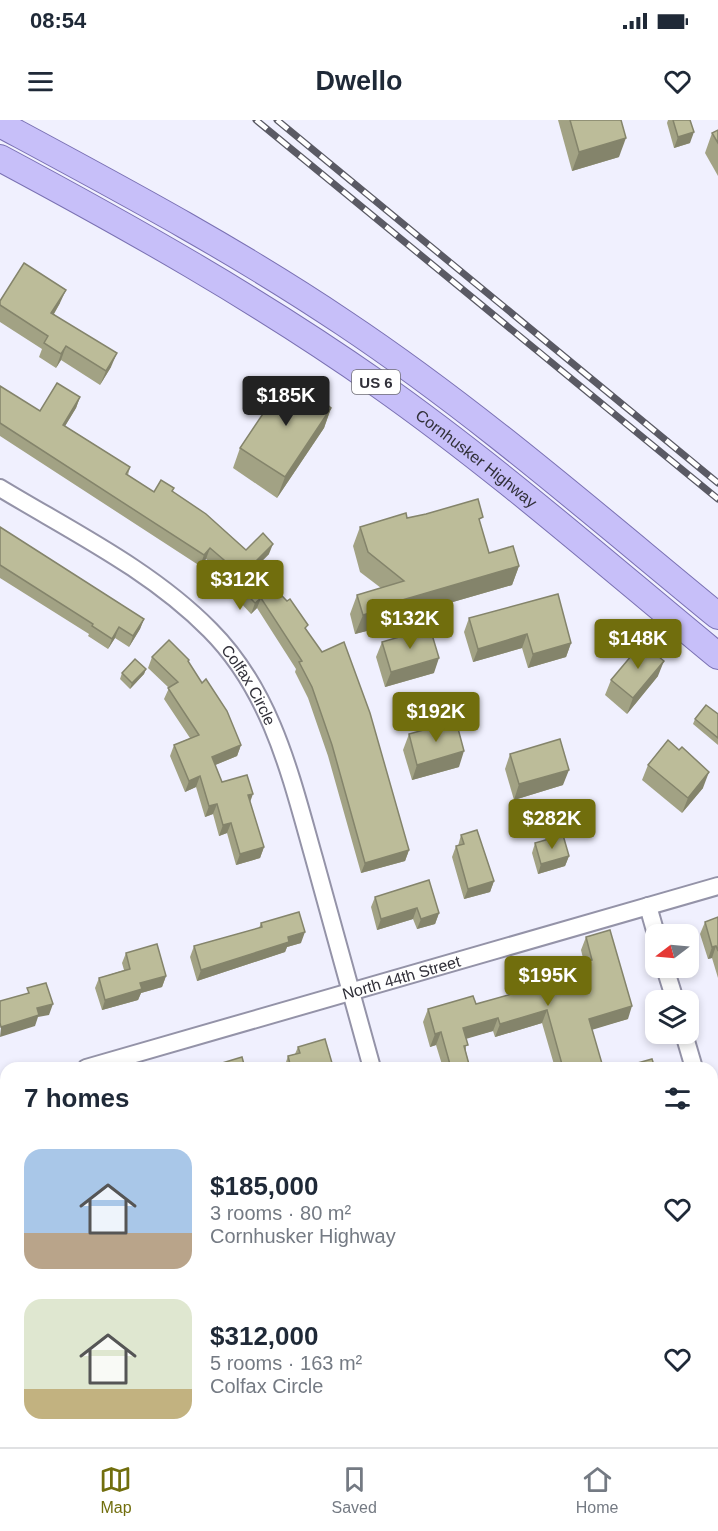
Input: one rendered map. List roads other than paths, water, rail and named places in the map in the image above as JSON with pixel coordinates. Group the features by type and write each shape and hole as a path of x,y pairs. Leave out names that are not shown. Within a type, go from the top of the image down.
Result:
{"main road":[{"name":"Cornhusker Highway","path":"0,124 193,228 345,324 425,380 718,616"},
{"name":"Cornhusker Highway","path":"0,158 232,288 370,378 458,443 718,656"}],"street":[{"name":"Colfax Circle","path":"0,488 172,596 211,630 236,660 256,692 278,737 370,1062"},
{"name":"North 44th Street","path":"107,1062 718,886"},
{"path":"648,906 653,924"},
{"path":"687,1044 692,1062"}],"railway":[{"path":"256,120 718,499"},
{"path":"277,120 718,483"}]}
